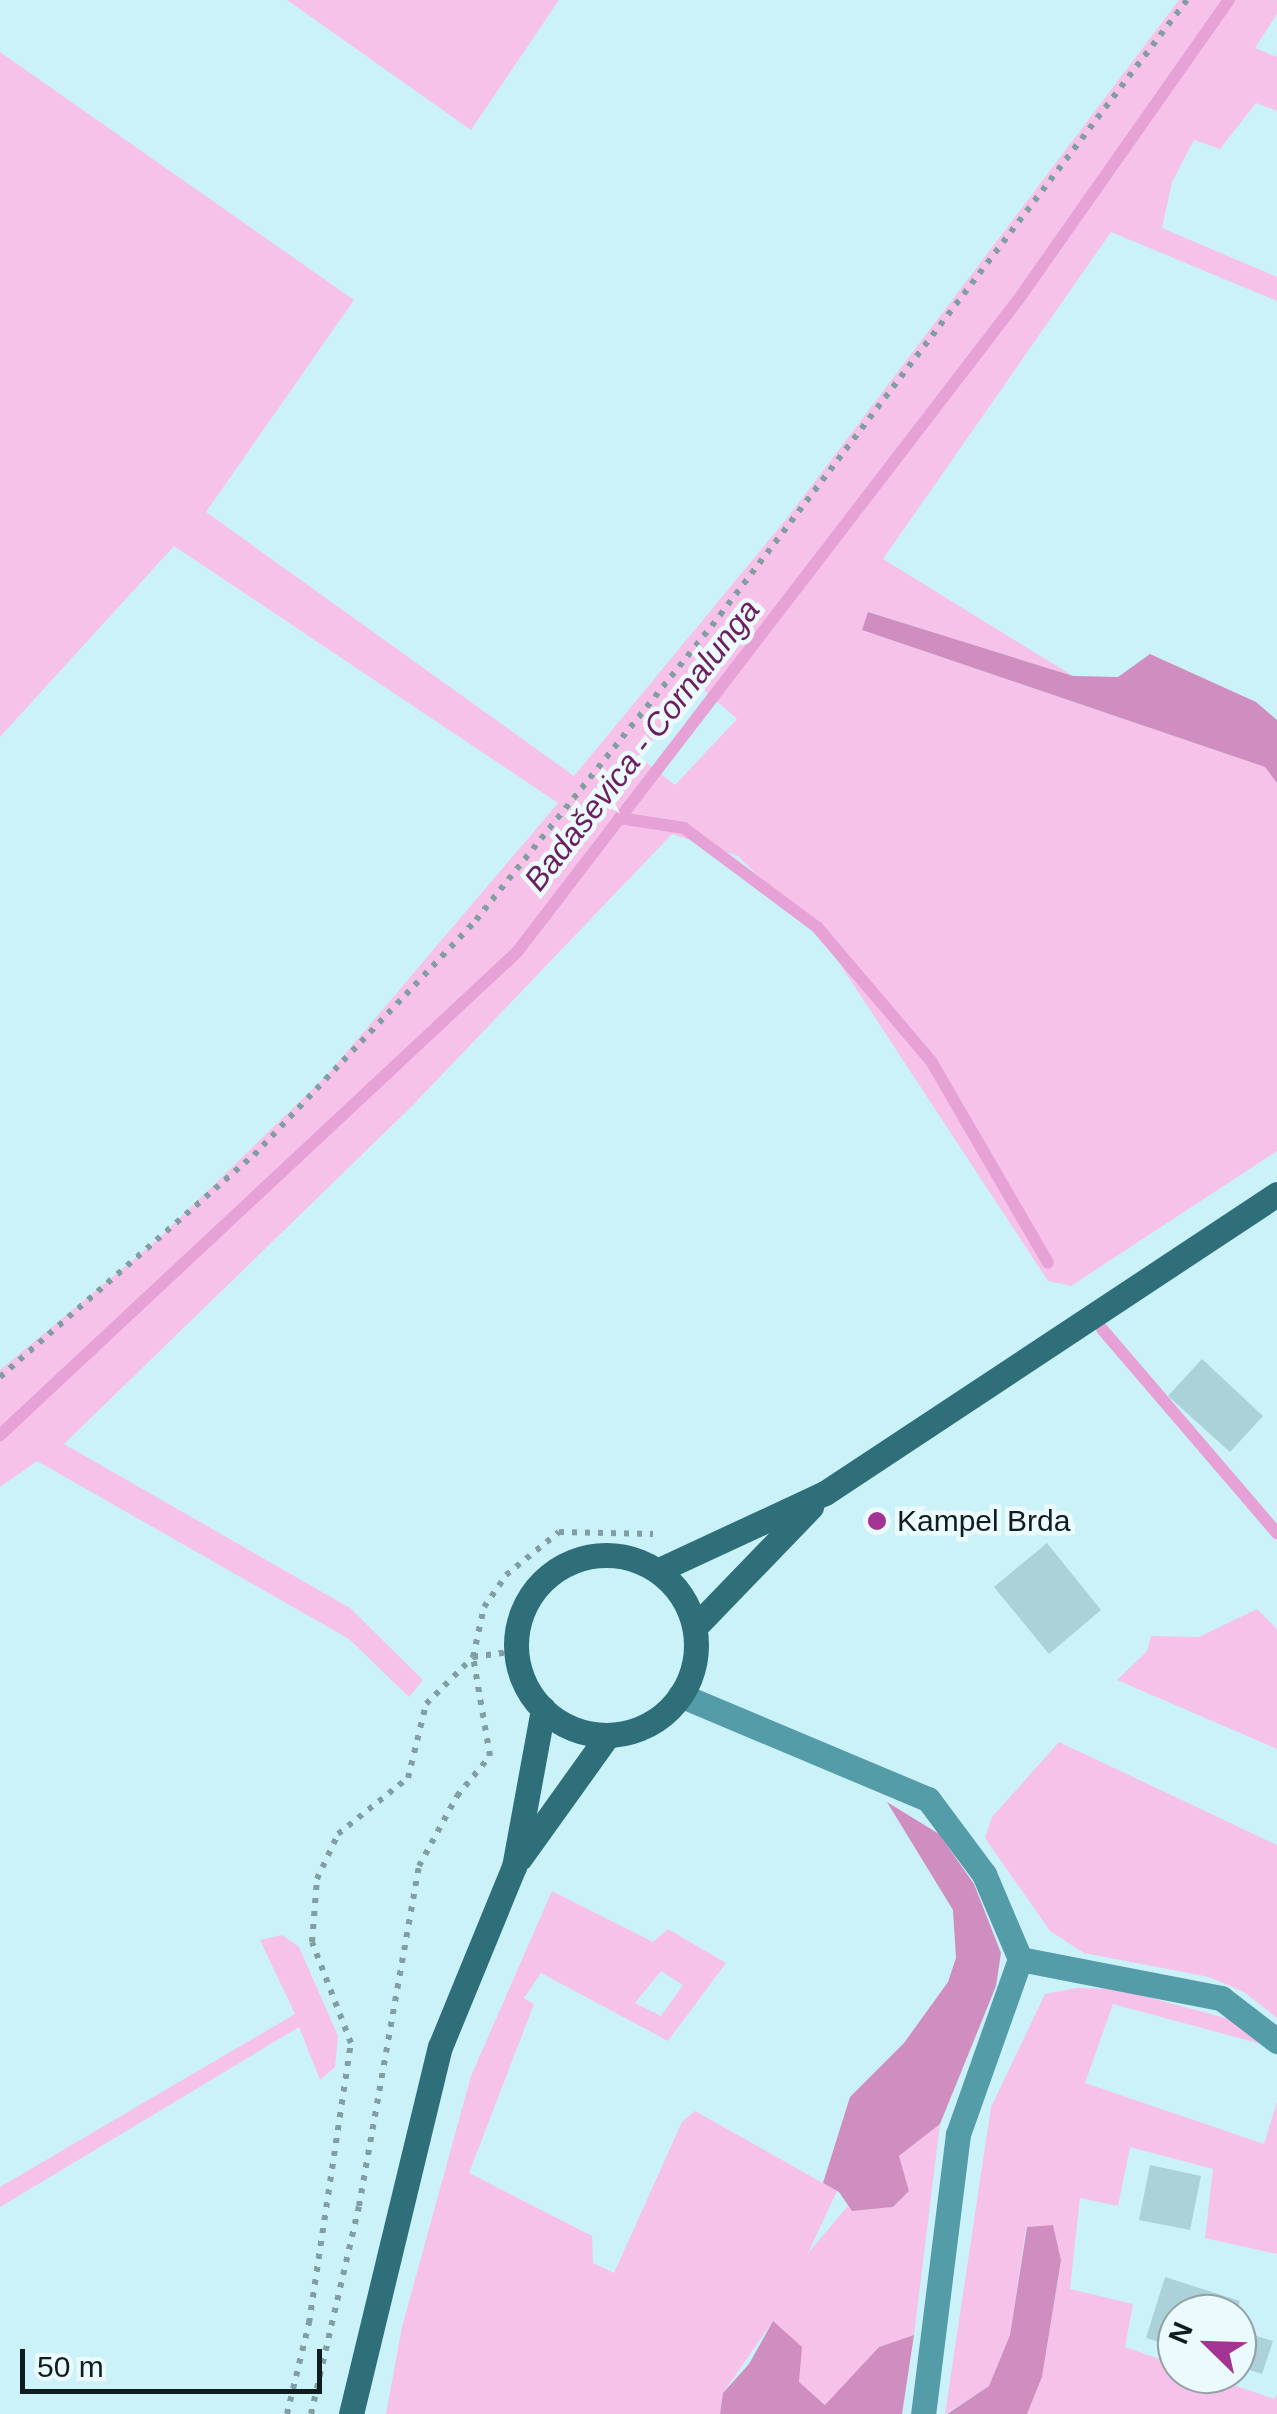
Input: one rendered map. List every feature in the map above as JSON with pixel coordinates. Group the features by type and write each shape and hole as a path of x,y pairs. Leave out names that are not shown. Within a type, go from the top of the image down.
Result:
{"street":[{"path":"659,1570 825,1493 1277,1194"},
{"path":"695,1627 825,1493"},
{"path":"617,1556 659,1570 688,1604 695,1627 693,1666 680,1695 639,1728 608,1735 562,1724 543,1710 528,1690 516,1651 523,1610 560,1567 617,1556"},
{"path":"680,1695 928,1799 984,1874 1020,1959 958,2134 922,2414"},
{"path":"351,2414 440,2047 514,1867 543,1710"},
{"path":"514,1867 608,1735"},
{"path":"1020,1959 1221,1998 1277,2041"}],"path":[{"path":"0,1376 254,1155 476,920 732,600 1187,0"},
{"path":"287,2414 308,2323 351,2043 312,1942 317,1879 338,1834 408,1778 426,1704 473,1657 516,1651"}],"shaded area":[{"path":"287,0 559,0 471,130"},
{"path":"1179,0 1277,0 1277,14 1255,48 1277,57 1277,111 1256,103 1220,149 1194,140 1172,182 1162,228 1277,277 1277,301 1111,232 883,559 1073,676 869,612 862,630 1265,767 1277,783 1277,1151 1071,1286 1048,1281 824,940 738,856 672,834 412,1106 64,1444 350,1608 423,1680 409,1697 349,1639 37,1461 0,1487 0,1370 157,1240 328,1074 558,803 174,546 0,737 0,52 354,300 206,512 574,776 788,517","holes":["701,687 737,719 675,785 638,756"]},
{"path":"868,612 1073,676 1118,677 1150,654 1256,702 1277,720 1277,783 1265,767 862,630"},
{"path":"1257,1609 1277,1629 1277,1749 1117,1680 1147,1651 1151,1636 1199,1637"},
{"path":"1059,1742 1277,1845 1277,2018 1244,1992 1209,1977 1084,1953 1050,1931 985,1838 992,1817"},
{"path":"887,1802 939,1834 974,1884 1001,1953 996,1986 940,2124 899,2156 909,2191 893,2207 852,2211 839,2192 823,2183 850,2097 904,2043 948,1982 956,1958 953,1910"},
{"path":"552,1891 653,1942 668,1929 726,1963 668,2041 541,1973 524,1998 534,2004 469,2173 592,2236 593,2263 614,2273 682,2122 695,2111 837,2191 808,2253 848,2206 852,2211 893,2207 909,2191 899,2156 940,2124 914,2335 879,2347 826,2405 798,2382 773,2321 723,2393 720,2414 386,2414 402,2327 471,2076","holes":["661,1971 683,1985 661,2016 635,2003"]},
{"path":"282,1935 299,1947 338,2036 335,2067 320,2080 299,2027 0,2207 0,2187 295,2014 260,1940"},
{"path":"1076,1988 1118,1989 1233,2020 1265,2045 1113,2004 1085,2083 1264,2144 1277,2102 1277,2254 1205,2238 1213,2169 1130,2147 1118,2206 1080,2198 1070,2289 1133,2304 1125,2347 1157,2358 1157,2394 1257,2393 1274,2399 1277,2395 1277,2414 1027,2414 1042,2377 1061,2260 1053,2226 1026,2228 1010,2335 989,2386 945,2414 991,2107 1045,1994"},
{"path":"1053,2225 1061,2260 1042,2377 1027,2414 947,2414 989,2386 1010,2335 1027,2227"},
{"path":"773,2321 802,2347 799,2382 825,2405 879,2347 914,2335 902,2414 720,2414 723,2393 749,2364"}],"building":[{"path":"1202,1359 1263,1416 1230,1452 1168,1396"},
{"path":"1047,1543 1101,1610 1049,1654 994,1587"},
{"path":"1150,2165 1201,2176 1190,2230 1139,2220"},
{"path":"1165,2277 1218,2294 1160,2294"},
{"path":"1157,2303 1157,2341 1146,2338"},
{"path":"1257,2336 1273,2341 1262,2374 1257,2372"}],"waterway":[{"name":"Badaševica - Cornalunga","path":"0,1435 517,952 1018,300 1229,0"},
{"path":"619,818 684,828 817,927 931,1061 1048,1263"},
{"path":"1102,1329 1277,1533"}],"place":[{"name":"Kampel Brda","path":"877,1521"}]}
